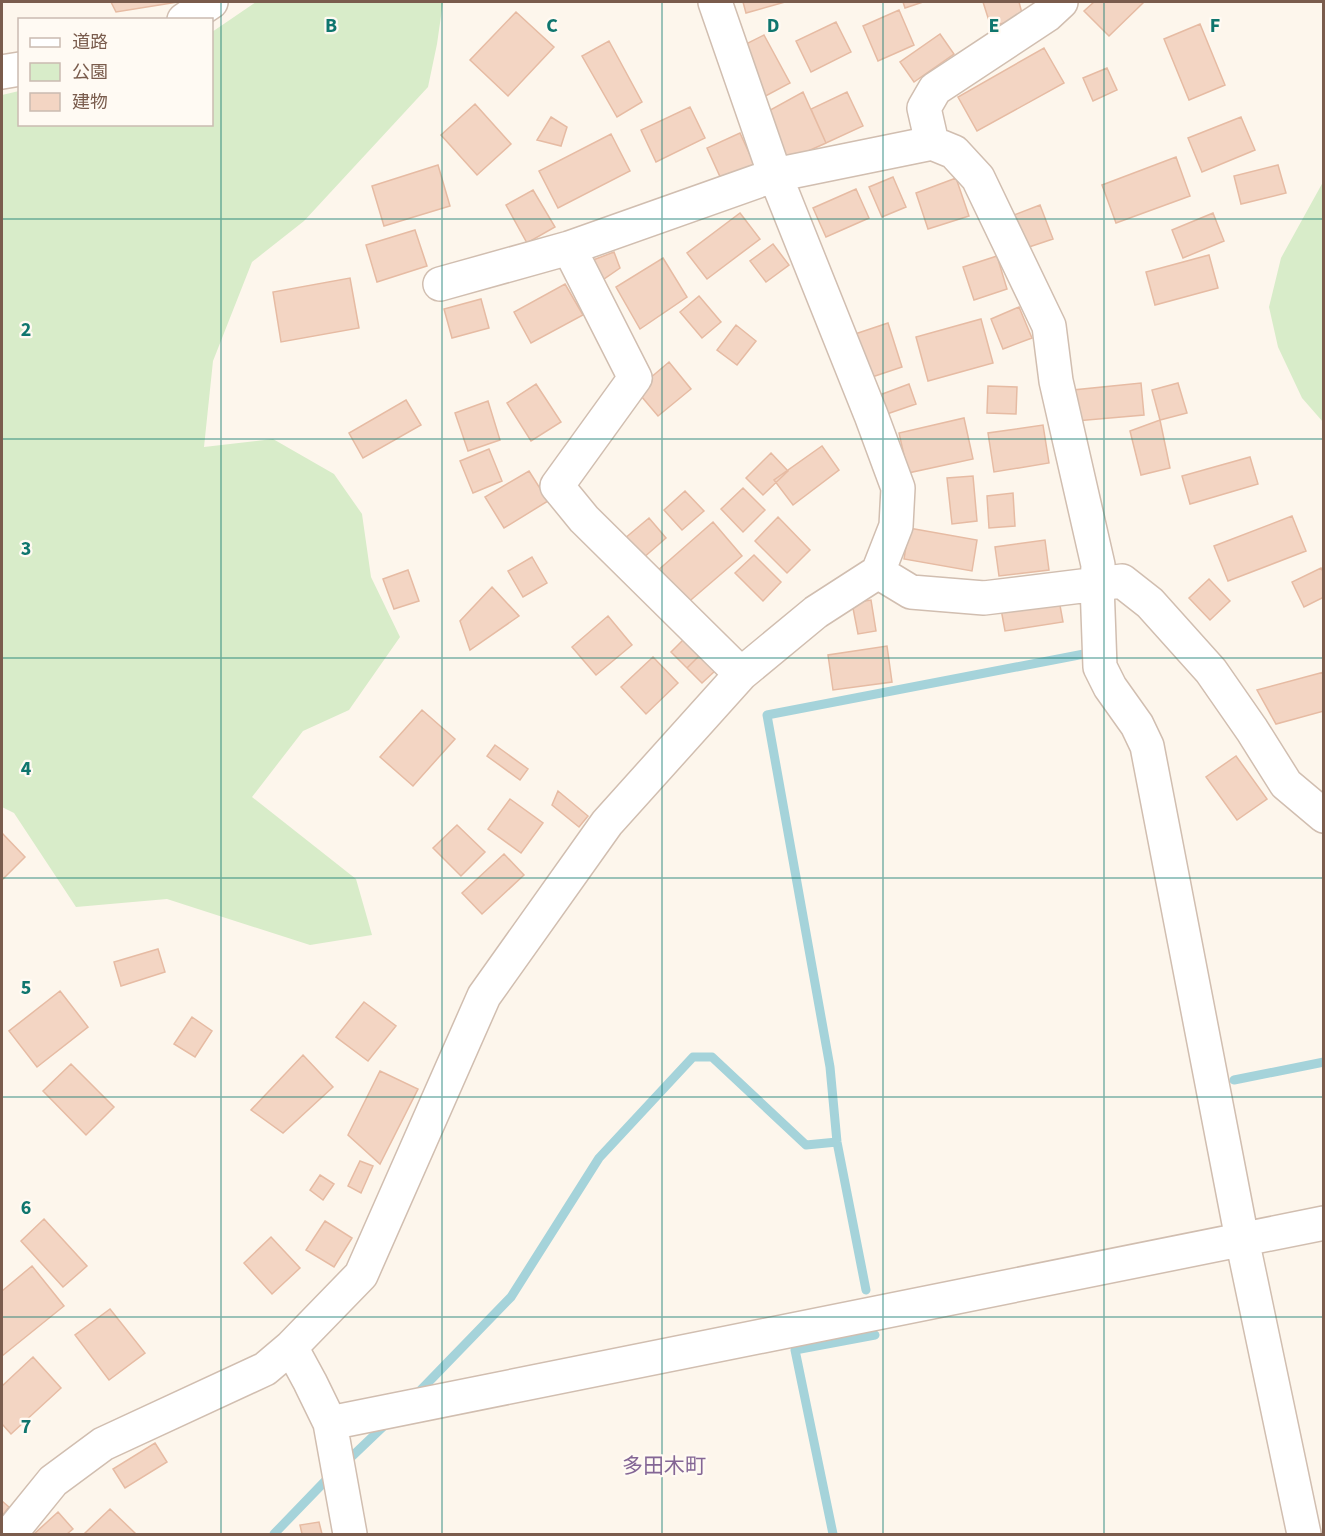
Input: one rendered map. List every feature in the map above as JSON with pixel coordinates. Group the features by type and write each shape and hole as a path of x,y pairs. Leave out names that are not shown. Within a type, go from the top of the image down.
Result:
{"street":[{"path":"186,18 211,2"},
{"path":"10,1534 52,1481 103,1444 265,1369 291,1347 362,1275 484,996 607,823 741,674 816,612 878,572 896,526 898,488 775,176 715,2"},
{"path":"932,143 924,108 935,89 1047,15 1061,2"},
{"path":"2,72 18,69"},
{"path":"440,284 569,248 775,176 932,143 954,152 978,178 1049,326 1056,381 1098,565 1096,584 1100,667 1110,687 1137,725 1147,746 1242,1239 1304,1534"},
{"path":"569,248 635,378 557,486 584,519 741,674"},
{"path":"878,572 911,592 984,598 1122,581 1150,603 1210,671 1252,730 1286,784 1323,816"},
{"path":"330,1423 1323,1223"},
{"path":"291,1347 330,1423 350,1534"}],"green space":[{"path":"256,2 443,2 428,87 304,221 252,262 213,361 204,447 273,439 334,474 362,514 371,577 400,637 349,710 303,731 252,797 356,879 372,935 310,945 167,899 76,907 14,813 2,807 2,95 18,91 18,126 213,126 213,31"},
{"path":"1323,182 1323,422 1302,398 1278,347 1269,307 1281,258"}],"building":[{"path":"111,2 178,2 116,12"},
{"path":"743,2 785,2 746,13"},
{"path":"903,2 923,2 905,8"},
{"path":"983,2 1019,2 1023,17 991,27"},
{"path":"1094,2 1144,2 1109,36 1084,11"},
{"path":"899,10 914,45 878,61 863,26"},
{"path":"516,12 554,47 508,96 470,60"},
{"path":"836,22 851,52 811,72 796,41"},
{"path":"1200,24 1225,85 1189,100 1164,39"},
{"path":"940,34 954,54 914,82 900,62"},
{"path":"764,35 790,83 758,100 732,51"},
{"path":"609,41 642,102 617,117 582,56"},
{"path":"1044,48 1064,83 977,131 958,97"},
{"path":"1107,68 1117,90 1093,101 1083,78"},
{"path":"803,92 826,143 788,160 763,114"},
{"path":"847,92 863,126 826,143 811,109"},
{"path":"475,104 511,144 477,175 441,135"},
{"path":"690,107 705,138 656,162 641,130"},
{"path":"551,117 567,127 561,146 537,140"},
{"path":"1241,117 1255,150 1202,172 1188,138"},
{"path":"740,133 755,166 722,181 707,148"},
{"path":"611,134 630,171 558,208 539,171"},
{"path":"1176,157 1190,196 1116,223 1102,185"},
{"path":"438,165 450,206 384,226 372,186"},
{"path":"1278,165 1286,193 1241,204 1234,176"},
{"path":"893,177 906,207 882,217 869,187"},
{"path":"956,178 969,216 928,229 916,193"},
{"path":"856,189 869,218 826,237 813,208"},
{"path":"533,190 555,227 527,243 506,205"},
{"path":"1040,205 1053,239 1026,248 1014,215"},
{"path":"740,213 760,239 707,279 687,253"},
{"path":"1213,213 1224,241 1183,258 1172,230"},
{"path":"415,230 427,266 377,282 366,245"},
{"path":"773,244 789,265 766,282 750,261"},
{"path":"614,252 620,268 601,281 593,260"},
{"path":"1209,255 1218,288 1155,305 1146,272"},
{"path":"997,256 1007,289 974,300 963,267"},
{"path":"663,258 687,297 640,329 616,287"},
{"path":"350,278 359,328 281,342 273,292"},
{"path":"565,284 583,315 531,343 514,312"},
{"path":"699,296 721,322 702,338 680,312"},
{"path":"481,299 489,328 452,338 444,309"},
{"path":"1019,307 1032,338 1003,349 991,319"},
{"path":"981,319 993,363 928,381 916,337"},
{"path":"888,323 902,367 869,378 855,334"},
{"path":"736,325 756,341 737,365 717,350"},
{"path":"669,362 691,389 658,416 636,390"},
{"path":"1141,383 1144,415 1076,421 1073,390"},
{"path":"1178,383 1187,413 1160,420 1152,390"},
{"path":"536,384 561,422 531,441 507,403"},
{"path":"909,384 916,404 884,415 877,396"},
{"path":"988,386 1017,387 1016,414 987,413"},
{"path":"406,400 421,425 363,458 349,433"},
{"path":"488,401 500,440 468,451 455,413"},
{"path":"964,418 973,459 908,473 899,433"},
{"path":"1160,420 1170,468 1141,475 1130,431"},
{"path":"1043,425 1049,463 994,472 988,433"},
{"path":"822,446 839,470 793,505 774,480"},
{"path":"489,449 502,481 473,493 460,461"},
{"path":"771,453 788,471 763,495 746,478"},
{"path":"1250,457 1258,484 1190,504 1182,476"},
{"path":"529,471 548,501 504,528 485,497"},
{"path":"973,476 977,521 952,524 947,478"},
{"path":"743,488 765,510 743,532 721,509"},
{"path":"685,491 704,511 682,530 664,510"},
{"path":"1013,493 1015,526 989,528 987,496"},
{"path":"1292,516 1306,551 1228,581 1214,546"},
{"path":"778,517 810,550 787,573 755,541"},
{"path":"649,518 666,538 642,559 624,539"},
{"path":"713,522 742,556 685,605 656,572"},
{"path":"909,528 977,540 972,571 904,559"},
{"path":"1045,540 1049,570 999,576 995,547"},
{"path":"754,555 781,582 763,601 735,573"},
{"path":"532,557 547,583 523,597 508,571"},
{"path":"1321,568 1324,573 1324,597 1304,607 1292,582"},
{"path":"408,570 419,601 394,609 383,579"},
{"path":"1209,579 1230,601 1210,620 1189,598"},
{"path":"492,587 519,616 470,650 460,621"},
{"path":"871,600 876,631 858,634 852,603"},
{"path":"1059,600 1063,622 1005,631 1001,609"},
{"path":"608,616 632,645 596,675 572,647"},
{"path":"684,639 701,654 687,668 671,652"},
{"path":"887,646 892,682 833,690 828,655"},
{"path":"701,654 715,671 702,683 687,668"},
{"path":"653,657 678,683 646,714 621,687"},
{"path":"1324,672 1324,711 1276,724 1257,690"},
{"path":"422,710 455,739 413,786 380,757"},
{"path":"495,745 528,769 520,780 487,756"},
{"path":"1236,756 1267,799 1237,820 1206,777"},
{"path":"558,791 588,816 579,827 552,805"},
{"path":"510,799 543,823 521,853 488,829"},
{"path":"457,825 485,852 461,876 433,848"},
{"path":"2,833 25,857 2,880"},
{"path":"504,854 524,875 482,914 462,893"},
{"path":"158,949 165,972 121,986 114,962"},
{"path":"60,991 88,1027 37,1067 9,1031"},
{"path":"364,1002 396,1026 368,1061 336,1037"},
{"path":"192,1017 212,1031 195,1057 174,1044"},
{"path":"303,1055 333,1087 283,1133 251,1110"},
{"path":"71,1064 114,1107 86,1135 43,1091"},
{"path":"380,1071 418,1089 380,1164 348,1135"},
{"path":"360,1161 373,1166 361,1193 348,1186"},
{"path":"320,1175 334,1184 323,1200 310,1190"},
{"path":"44,1219 87,1266 63,1287 21,1241"},
{"path":"325,1221 352,1238 334,1267 306,1250"},
{"path":"271,1237 300,1268 272,1294 244,1263"},
{"path":"32,1266 64,1306 2,1356 2,1291"},
{"path":"110,1309 145,1353 109,1380 75,1335"},
{"path":"33,1357 61,1388 11,1434 2,1424 2,1386"},
{"path":"155,1443 167,1462 125,1488 113,1469"},
{"path":"2,1501 9,1507 2,1516"},
{"path":"110,1509 136,1534 84,1534"},
{"path":"58,1512 73,1529 67,1534 34,1534"},
{"path":"319,1522 322,1534 302,1534 300,1525"}],"waterway":[{"path":"866,1290 837,1142 830,1067 767,715 1084,654"},
{"path":"415,1396 511,1297 599,1158 693,1057 712,1057 806,1145 837,1142"},
{"path":"1234,1080 1324,1062"},
{"path":"833,1534 795,1350 875,1335"},
{"path":"344,1464 388,1422"},
{"path":"274,1534 331,1475"}],"district":[{"name":"多田木町","path":"664,1466"}]}
